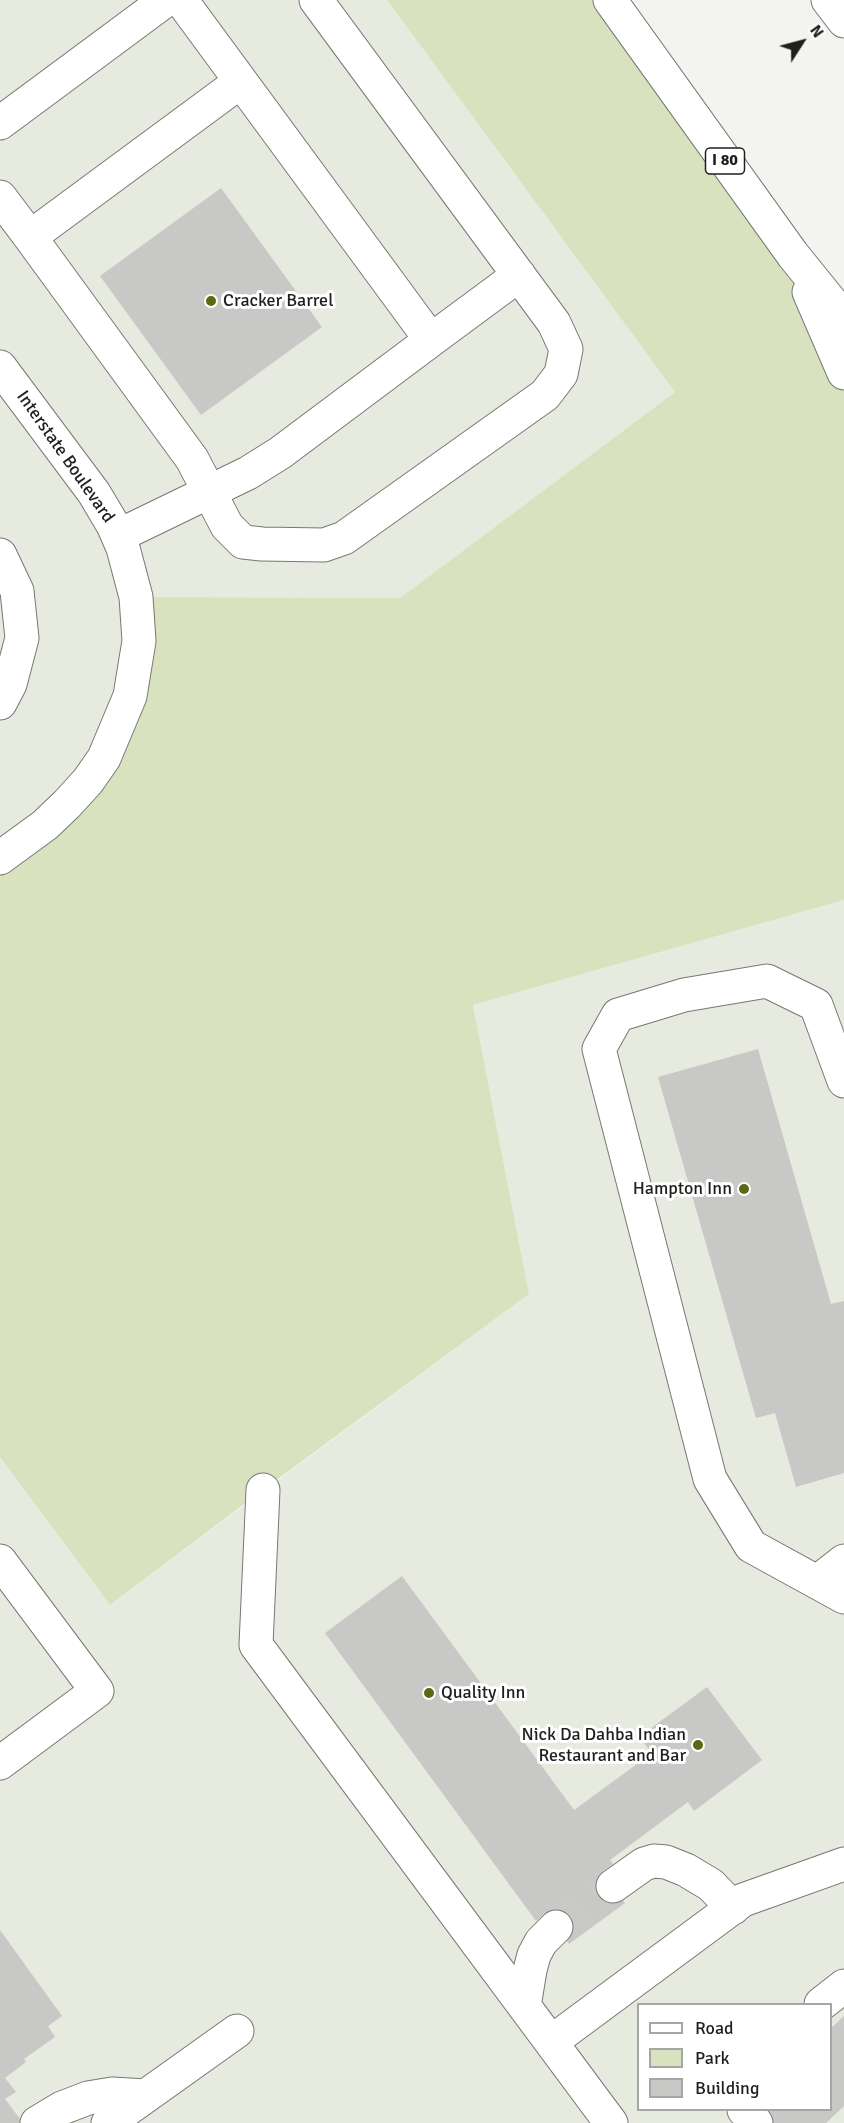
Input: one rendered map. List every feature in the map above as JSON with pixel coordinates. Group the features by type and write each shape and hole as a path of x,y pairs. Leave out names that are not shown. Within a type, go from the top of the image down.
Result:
{"main road":[{"path":"0,123 166,0"},
{"path":"181,0 431,340"},
{"path":"0,197 192,459 226,526 243,542 262,544 324,545 344,538 545,395 561,374 566,349 554,323 316,0"},
{"name":"I 80","path":"610,0 793,255 844,318"},
{"path":"828,0 844,21"},
{"path":"30,237 240,82"},
{"path":"793,255 844,373"},
{"path":"118,536 248,473 280,453 519,275"},
{"name":"Interstate Boulevard","path":"0,367 94,493 118,536 136,597 139,641 136,671 130,696 104,758 88,781 67,804 45,825 0,858"},
{"path":"0,555 17,591 22,638 10,684 0,703"},
{"path":"844,1081 816,1005 767,981 684,995 618,1015 599,1049 710,1479 751,1546 831,1590 844,1561"},
{"path":"263,1490 256,1645 611,2123"},
{"path":"0,1561 97,1691 0,1764"},
{"path":"613,1886 644,1864 666,1862 686,1869 711,1885 733,1908"},
{"path":"551,2042 744,1900 844,1864"},
{"path":"524,2006 534,1955 541,1942 556,1927"},
{"path":"822,2003 844,1986"},
{"path":"108,2123 237,2031"},
{"path":"37,2123 62,2108 88,2098 111,2094 146,2096"},
{"path":"746,2111 756,2123"}],"shaded area":[{"path":"0,0 387,0 675,392 400,598 136,597 104,758 0,858"},
{"path":"844,900 844,2123 0,2123 0,1457 110,1605 529,1294 473,1005"}],"green space":[{"path":"387,0 612,0 793,255 844,373 844,900 473,1005 529,1294 110,1605 0,1457 0,858 104,758 136,597 400,598 675,392"}],"building":[{"name":"Cracker Barrel","path":"221,188 322,327 201,415 100,276"},
{"name":"Hampton Inn","path":"758,1049 831,1304 844,1301 844,1473 796,1487 775,1413 756,1418 658,1077"},
{"name":"Quality Inn","path":"402,1576 574,1810 652,1753 639,1737 707,1687 762,1760 694,1811 688,1802 610,1860 613,1864 602,1872 625,1903 569,1944 546,1913 536,1921 325,1633"},
{"path":"0,1930 62,2016 48,2026 55,2037 24,2059 26,2062 5,2078 16,2092 5,2099 23,2123 0,2123"},
{"path":"844,2016 844,2106 826,2123 772,2123 760,2111 832,2111 832,2027"}],"tunnel":[{"path":"556,1927 613,1886"}],"place":[{"name":"Cracker Barrel","path":"211,301"},
{"name":"Hampton Inn","path":"744,1189"},
{"name":"Quality Inn","path":"429,1693"},
{"name":"Nick Da Dahba Indian Restaurant and Bar","path":"698,1745"}]}
